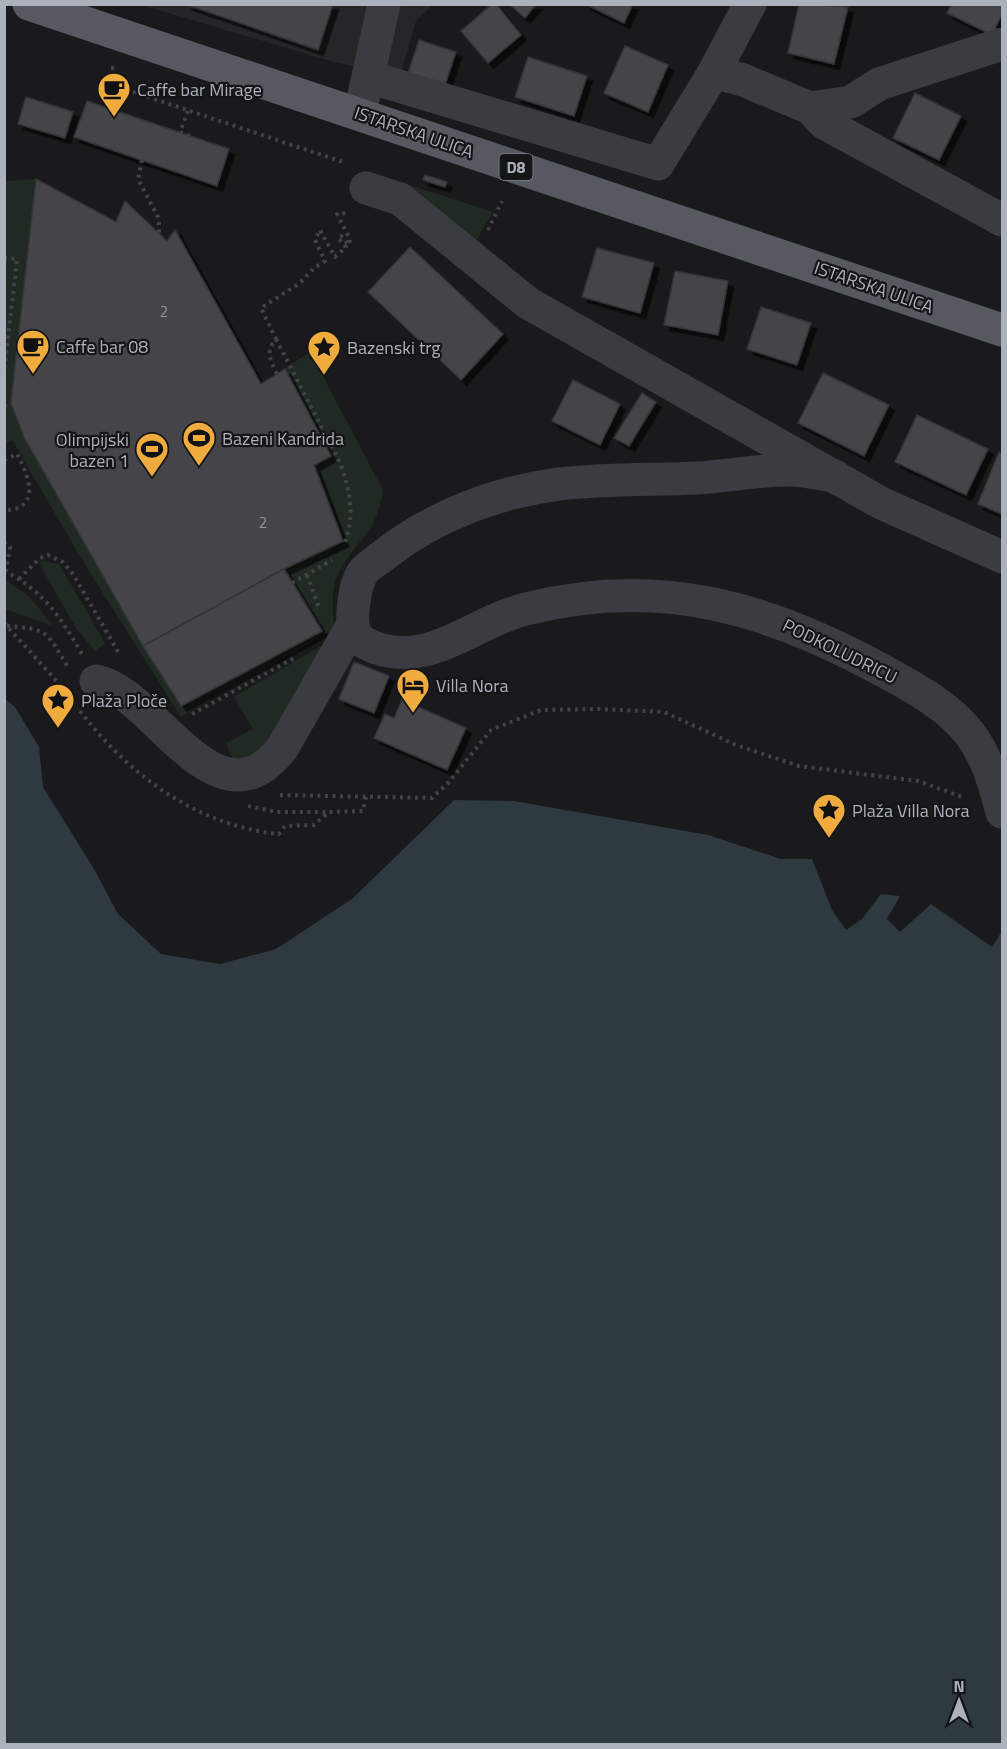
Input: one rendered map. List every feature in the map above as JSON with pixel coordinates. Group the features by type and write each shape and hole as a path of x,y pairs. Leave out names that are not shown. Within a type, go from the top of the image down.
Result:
{"main road":[{"name":"ISTARSKA ULICA","path":"29,4 92,16 359,113 1002,330"}],"street":[{"path":"359,113 384,4"},
{"path":"750,4 714,72 743,80 810,108 824,123 1002,220"},
{"path":"810,108 851,102 879,84 1002,44"},
{"name":"ISTARSKA ULICA","path":"369,77 658,164 714,72"},
{"path":"360,189 400,199 528,303 907,517 1002,557"},
{"path":"83,675 109,684 206,765 235,774 257,770 268,764 282,747 337,622 354,599 362,573 405,538 476,504 558,484 790,470 835,476"},
{"name":"PODKOLUDRICU","path":"337,622 360,640 381,650 405,654 445,645 524,609 586,599 648,596 701,601 746,610 836,645 910,685 948,712 970,734 990,768 1002,812"}],"path":[{"path":"109,84 188,111 360,189 337,214 350,239 348,244 341,236 339,238 346,247 335,257 320,230 315,240 325,261 314,268 300,283 261,308 346,480 351,520 344,546"},
{"path":"188,111 180,132 192,137"},
{"path":"142,160 138,179 159,219 159,234"},
{"path":"486,234 502,201"},
{"path":"4,258 17,259 4,373"},
{"path":"276,339 269,348 268,356 277,374"},
{"path":"4,406 11,403"},
{"path":"4,460 17,454 30,481 30,489 24,503 4,510"},
{"path":"4,542 10,547 6,572"},
{"path":"292,583 331,561 337,553"},
{"path":"18,579 40,558 48,555 63,562 73,574 134,678 136,687 131,702"},
{"path":"307,575 337,622"},
{"path":"7,626 34,628 46,632 83,675"},
{"path":"199,710 304,652"},
{"path":"304,797 432,798 491,730 541,710 599,709 664,712 736,745 799,766 918,781 1002,812"},
{"path":"285,825 314,825 329,812 363,811 366,796"}],"shaded area":[{"path":"142,5 433,5 416,21 400,76 330,61"},
{"name":"Bazeni Kandrida","path":"36,179 115,222 125,201 167,241 175,230 261,384 310,352 383,490 372,526 347,558 337,577 333,599 334,629 181,717 87,568 12,440 5,444 5,181"},
{"path":"403,183 493,212 476,241"},
{"path":"43,561 59,564 105,643 95,651 76,628 39,563"},
{"path":"5,580 29,596 53,626 5,609"},
{"path":"326,643 264,751 234,762 226,743 253,729 234,697"},
{"path":"4,698 15,707 39,747 43,787 94,869 118,914 161,954 220,964 276,949 352,899 454,800 514,801 708,835 781,859 812,859 832,910 846,930 862,919 881,894 900,896 887,919 900,932 931,904 992,947 1002,931 1002,1744 5,1744"}],"building":[{"path":"185,4 333,4 318,50"},
{"path":"492,4 496,4 521,35 488,63 461,31"},
{"path":"509,4 536,4 525,18"},
{"path":"585,4 633,4 624,23"},
{"path":"799,4 848,7 834,64 788,53"},
{"path":"952,4 1002,4 1002,14 992,35 947,13"},
{"path":"419,40 456,52 445,85 408,73"},
{"path":"625,46 668,65 648,112 604,93"},
{"path":"528,57 587,76 574,116 515,97"},
{"path":"915,93 961,116 939,160 893,138"},
{"path":"26,97 73,112 65,138 18,124"},
{"path":"87,101 229,149 217,186 74,137"},
{"path":"425,175 447,182 445,187 423,180"},
{"name":"Bazeni Kandrida","path":"36,179 116,222 125,201 167,241 175,230 261,384 285,369 331,456 314,465 343,541 284,569 143,646 24,437 11,403"},
{"path":"410,247 503,334 461,380 368,292"},
{"path":"597,248 654,263 640,313 582,297"},
{"path":"675,271 728,281 718,335 664,325"},
{"path":"761,307 811,323 797,365 747,349"},
{"path":"823,373 889,405 864,456 798,423"},
{"path":"573,380 620,404 600,445 552,421"},
{"path":"642,393 656,402 629,446 614,438"},
{"path":"917,415 988,449 966,495 895,462"},
{"path":"999,452 1002,454 1002,514 978,504"},
{"path":"284,569 322,631 181,706 143,646"},
{"path":"354,662 389,676 374,713 339,699"},
{"path":"402,700 466,728 447,770 374,738 385,714 394,718"}],"place":[{"name":"Caffe bar Mirage","path":"114,118"},
{"name":"Caffe bar 08","path":"33,375"},
{"name":"Bazenski trg","path":"324,376"},
{"name":"Bazeni Kandrida","path":"199,467"},
{"name":"Olimpijski bazen 1","path":"152,478"},
{"name":"Villa Nora","path":"413,714"},
{"name":"Plaža Ploče","path":"58,729"},
{"name":"Plaža Villa Nora","path":"829,839"}]}
